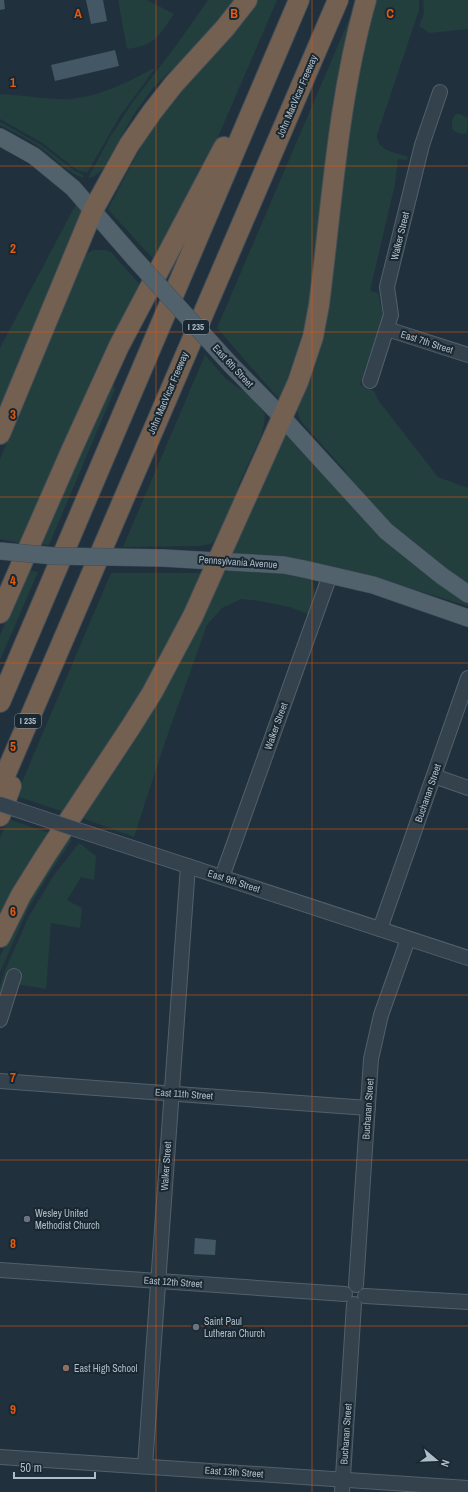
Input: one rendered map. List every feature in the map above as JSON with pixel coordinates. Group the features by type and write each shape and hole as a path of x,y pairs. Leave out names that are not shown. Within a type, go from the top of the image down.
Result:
{"highway":[{"path":"0,434 93,210 129,145 174,84 225,28 247,0"},
{"path":"0,702 299,0"},
{"name":"John MacVicar Freeway","path":"0,787 179,367 338,0"},
{"path":"0,936 21,895 46,855 152,693 190,622 219,561 298,382 313,337 319,305 346,90 366,0"},
{"path":"0,612 72,448 119,346 221,153 237,127 256,101"},
{"path":"0,816 57,656"}],"main road":[{"name":"East 6th Street","path":"0,137 34,156 73,188 134,258 386,531 416,556 468,594"},
{"name":"Pennsylvania Avenue","path":"0,551 54,556 163,558 284,565 373,585 468,618"}],"street":[{"name":"Walker Street","path":"370,381 391,315 387,287 422,146 440,92"},
{"name":"East 7th Street","path":"387,329 468,355"},
{"name":"Walker Street","path":"222,877 330,575"},
{"name":"Buchanan Street","path":"380,929 468,678"},
{"path":"434,776 468,788"},
{"name":"East 9th Street","path":"0,804 468,958"},
{"name":"Walker Street","path":"145,1466 188,866"},
{"name":"Buchanan Street","path":"342,1486 371,1059 381,1015 408,938"},
{"path":"0,1020 14,976"},
{"name":"East 11th Street","path":"0,1081 368,1108"},
{"name":"East 12th Street","path":"0,1270 468,1302"},
{"name":"East 13th Street","path":"0,1456 145,1466 342,1486 468,1488"}],"green space":[{"path":"118,0 147,0 174,14 160,34 151,42 127,49"},
{"path":"208,0 238,0 197,49 170,71 153,88 134,114 103,169 93,177 88,178 110,137 132,103 178,43"},
{"path":"255,0 277,0 218,137 156,262 108,209 144,141 172,103"},
{"path":"374,0 419,0 419,10 377,135 380,145 384,148 409,157 406,160 398,159 395,184 370,291 378,293 383,315 360,385 374,391 378,400 438,477 468,488 468,584 459,579 385,520 356,491 343,468 299,418 297,408 352,102"},
{"path":"423,0 468,0 468,29 430,33 419,26 424,13"},
{"path":"351,15 354,17 309,305 297,353 279,399 217,328"},
{"path":"152,69 154,70 120,116 87,173 77,170 41,142 0,119 0,94 71,99 95,94 119,86"},
{"path":"456,114 460,114 468,118 467,133 463,134 455,132 452,129 452,120"},
{"path":"0,122 41,145 75,171 83,175 84,178 72,173 36,145 0,125"},
{"path":"76,204 83,212 0,420 0,348"},
{"path":"93,250 105,250 111,252 142,287 24,544 0,539 0,459 65,304 79,265 88,253"},
{"path":"205,355 226,379 253,398 265,414 261,436 239,484 234,508 222,532 211,544 199,546 123,547"},
{"path":"112,384 115,389 49,545 38,544"},
{"path":"285,433 370,526 409,561 468,601 468,606 392,583 232,555 230,552"},
{"path":"230,569 285,574 313,579 315,592 308,614 290,607 241,599 222,608 207,625 164,745 134,837 82,818 220,576"},
{"path":"28,570 38,572 0,660 0,635"},
{"path":"111,573 202,573 165,654 67,813 16,796"},
{"path":"8,819 52,834 0,922 0,838"},
{"path":"66,838 72,840 28,909 0,972 0,956 26,902"},
{"path":"79,843 96,856 94,880 81,877 67,900 82,908 80,928 51,923 46,989 16,984 19,974 9,970 0,996 0,986 6,968 29,916 54,875"}],"building":[{"path":"0,0 4,0 5,9 0,10"},
{"path":"86,0 103,0 107,21 91,24"},
{"path":"115,50 119,66 55,81 51,65"},
{"path":"195,1238 216,1240 215,1255 194,1254"}],"place":[{"name":"Wesley United Methodist Church","path":"27,1219"},
{"name":"Saint Paul Lutheran Church","path":"196,1327"},
{"name":"East High School","path":"66,1368"}]}
